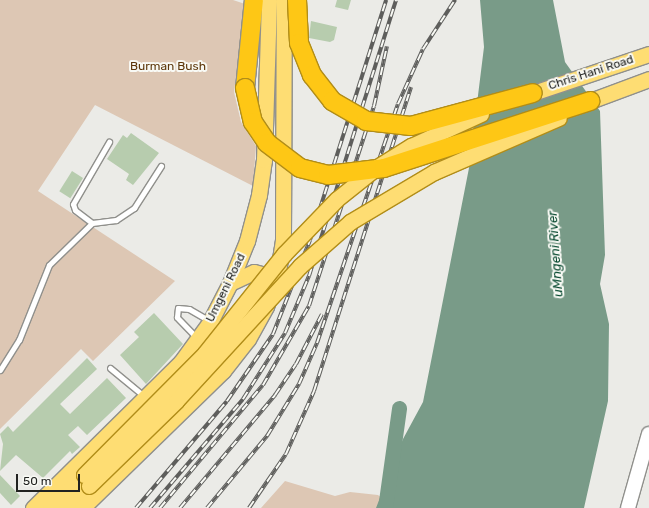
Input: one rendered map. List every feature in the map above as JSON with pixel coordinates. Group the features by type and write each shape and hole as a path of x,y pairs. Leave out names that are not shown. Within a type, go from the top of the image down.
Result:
{"highway":[{"path":"254,0 244,70 249,111 259,133 272,148 290,162 310,171 328,175 372,171 590,101"},
{"path":"297,0 298,37 307,67 329,98 366,121 411,126 533,92"}],"main road":[{"name":"Umgeni Road","path":"33,508 147,399 199,340 230,283 247,241 259,195 264,160 269,0"},
{"path":"82,508 223,371 248,339 277,278 284,216 284,0"},
{"name":"Chris Hani Road","path":"86,481 186,374 284,254 338,199 377,167 411,146 533,92 649,54"},
{"name":"Chris Hani Road","path":"86,481 176,401 300,266 350,222 434,172 552,122 590,101 649,79"},
{"path":"230,283 254,272 277,278"},
{"path":"628,508 649,434"},
{"path":"50,508 86,481"},
{"path":"66,508 86,481"}],"lane":[{"path":"92,223 75,210 73,204 109,142"},
{"path":"0,370 18,340 49,265 92,223 116,220 134,208 161,166"},
{"path":"199,340 177,317 178,308 189,309 210,322"},
{"path":"110,368 147,399"}],"green space":[{"name":"Burman Bush","path":"0,0 233,0 245,4 234,92 241,122 256,146 253,186 95,105 38,191 175,281 93,361 81,349 0,429"},
{"path":"285,481 335,496 350,492 378,495 383,499 381,508 261,508"}],"water":[{"name":"uMngeni River","path":"480,0 553,0 565,62 600,111 605,255 600,284 609,324 608,401 584,508 376,508 403,439 423,402 469,168 484,47"}],"building":[{"path":"337,0 351,0 348,10 335,7"},
{"path":"311,21 337,27 334,40 330,42 309,38"},
{"path":"131,133 159,153 133,185 126,180 129,174 107,159 123,135 127,138"},
{"path":"72,171 83,178 70,198 59,191"},
{"path":"154,313 183,344 146,384 120,355 139,337 134,332"},
{"path":"87,358 97,369 60,404 70,414 107,378 126,398 87,435 78,426 68,435 80,447 72,454 70,451 43,478 16,455 0,471 3,444 0,434 8,426 13,432"},
{"path":"0,475 20,496 11,505 0,493"}],"waterway":[{"path":"385,508 399,408"}],"railway":[{"path":"136,508 227,401 273,334 310,240 386,0"},
{"path":"150,508 243,399 285,333 309,276 396,0"},
{"path":"207,508 267,436 299,384 317,343 398,104 423,49 455,0"},
{"path":"160,508 263,385 309,306 374,106 387,46"},
{"path":"249,508 286,454 314,391 411,87"},
{"path":"180,508 275,395 296,364 322,314"}]}
